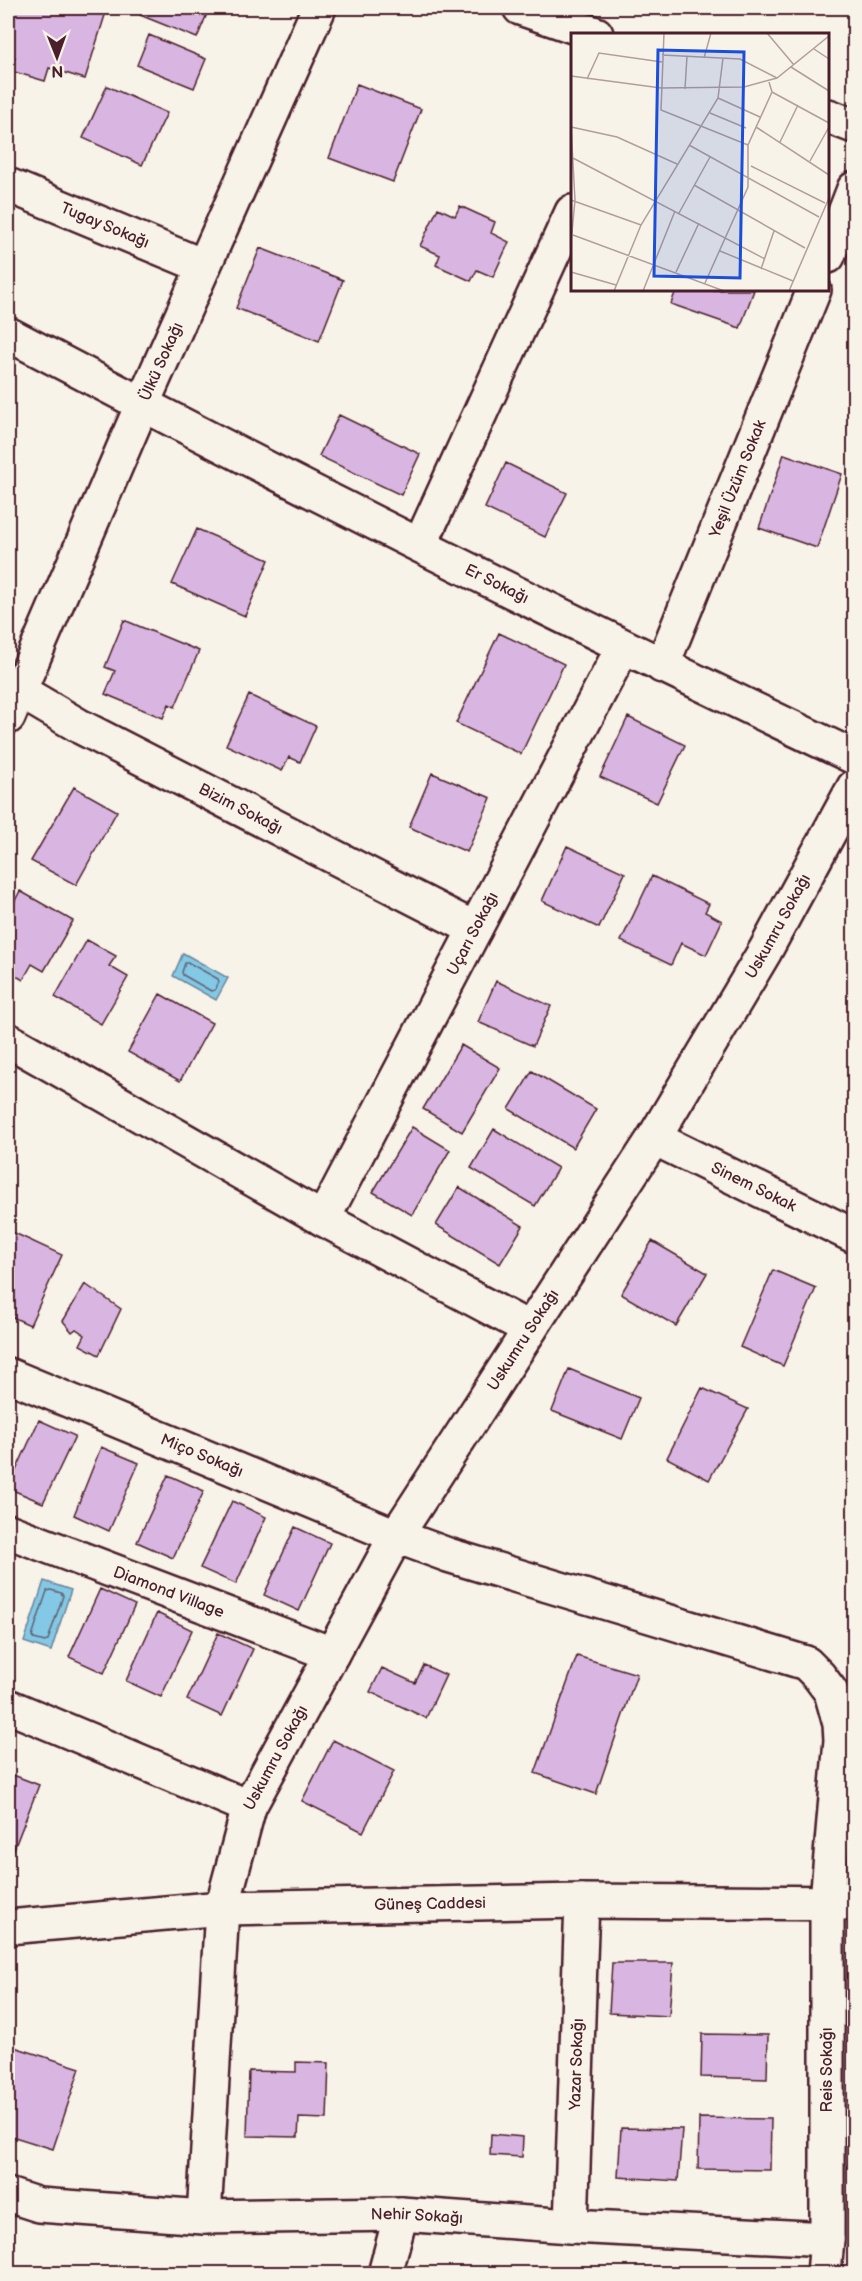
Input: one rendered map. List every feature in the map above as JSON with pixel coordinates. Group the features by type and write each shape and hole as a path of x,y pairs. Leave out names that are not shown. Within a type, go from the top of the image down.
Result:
{"street":[{"name":"Ülkü Sokağı","path":"11,697 319,8"},
{"path":"520,8 593,33"},
{"path":"829,116 855,126"},
{"name":"Tugay Sokağı","path":"8,185 203,266"},
{"path":"829,254 855,189"},
{"path":"420,545 571,216"},
{"name":"Yeşil Üzüm Sokak","path":"662,666 814,291"},
{"name":"Er Sokağı","path":"8,334 142,405 623,647 855,757"},
{"name":"Uçarı Sokağı","path":"323,1219 623,647"},
{"name":"Bizim Sokağı","path":"11,697 81,727 475,929"},
{"name":"Uskumru Sokağı","path":"204,2217 222,1908 249,1807 396,1536 654,1138 765,951 855,787"},
{"path":"8,1040 323,1219 530,1329"},
{"name":"Sinem Sokak","path":"654,1138 855,1236"},
{"name":"Miço Sokağı","path":"8,1375 396,1536 460,1558 806,1663 831,1692 840,1724 841,1902"},
{"name":"Diamond Village","path":"8,1531 332,1654"},
{"path":"8,1706 249,1807"},
{"name":"Güneş Caddesi","path":"8,1927 222,1908 582,1901 841,1902"},
{"name":"Yazar Sokağı","path":"571,2226 582,1901"},
{"name":"Reis Sokağı","path":"824,2274 826,2240 841,2163 841,1902"},
{"name":"Nehir Sokağı","path":"8,2195 39,2205 204,2217 401,2214 826,2240"},
{"path":"385,2274 401,2214"}],"water":[{"path":"183,953 228,978 216,1000 173,976"},
{"path":"44,1581 71,1590 51,1651 24,1642"}],"building":[{"path":"8,8 92,8 106,12 85,79 49,68 45,81 11,71 15,57 8,55"},
{"path":"143,8 209,9 197,38 140,15"},
{"path":"149,35 206,59 194,88 137,65"},
{"path":"357,84 421,109 393,182 329,158"},
{"path":"107,86 167,113 142,165 83,138"},
{"path":"460,206 495,222 491,233 509,242 493,277 477,270 471,281 436,265 440,255 420,246 438,208 455,216"},
{"path":"260,248 343,280 319,341 236,308"},
{"path":"676,291 754,291 740,328 671,304"},
{"path":"339,415 420,454 401,495 319,456"},
{"path":"784,454 842,474 817,548 759,528"},
{"path":"506,463 567,493 545,537 485,508"},
{"path":"197,529 269,560 245,616 172,584"},
{"path":"124,620 199,651 175,707 169,704 163,718 105,694 115,671 105,667"},
{"path":"499,633 564,664 521,754 456,723"},
{"path":"249,695 316,726 300,762 289,757 282,771 226,745"},
{"path":"628,717 685,745 657,803 600,777"},
{"path":"432,773 491,798 467,852 409,827"},
{"path":"74,787 117,811 76,885 31,861"},
{"path":"567,846 625,873 599,928 542,901"},
{"path":"652,876 709,904 705,912 722,921 706,955 681,943 671,965 621,941"},
{"path":"20,891 73,921 44,971 32,964 23,980 8,971 8,914"},
{"path":"87,940 116,956 109,966 128,977 101,1024 55,997"},
{"path":"496,981 551,1006 533,1046 478,1022"},
{"path":"160,994 212,1023 180,1081 128,1052"},
{"path":"461,1045 500,1068 462,1132 423,1109"},
{"path":"532,1071 596,1109 573,1148 509,1109"},
{"path":"412,1127 450,1150 412,1215 373,1192"},
{"path":"494,1129 558,1168 535,1206 471,1168"},
{"path":"459,1187 523,1226 500,1264 436,1225"},
{"path":"8,1230 62,1255 30,1325 8,1315"},
{"path":"652,1241 707,1273 676,1326 621,1294"},
{"path":"773,1270 816,1288 783,1366 740,1347"},
{"path":"85,1284 121,1309 99,1355 80,1345 85,1335 76,1329 72,1332 63,1321"},
{"path":"569,1369 639,1398 622,1439 552,1411"},
{"path":"702,1388 748,1409 709,1480 667,1458"},
{"path":"39,1420 75,1436 43,1503 8,1488"},
{"path":"101,1447 139,1463 109,1531 74,1515"},
{"path":"168,1475 204,1491 173,1558 137,1542"},
{"path":"232,1501 266,1517 236,1584 200,1568"},
{"path":"295,1527 330,1543 299,1611 264,1595"},
{"path":"100,1589 135,1605 104,1673 69,1657"},
{"path":"157,1613 192,1630 161,1697 126,1681"},
{"path":"218,1633 253,1649 222,1716 187,1700"},
{"path":"577,1656 637,1674 596,1794 535,1773"},
{"path":"424,1665 446,1675 426,1718 370,1692 382,1668 415,1683"},
{"path":"333,1740 394,1771 363,1832 302,1801"},
{"path":"8,1773 39,1785 12,1854 8,1853"},
{"path":"612,1963 673,1963 669,2016 609,2013"},
{"path":"702,2034 768,2035 767,2079 701,2077"},
{"path":"8,2045 80,2068 53,2149 8,2135"},
{"path":"296,2062 329,2063 327,2119 299,2118 298,2137 247,2136 249,2071 296,2072"},
{"path":"699,2118 771,2119 770,2170 698,2169"},
{"path":"621,2128 682,2129 678,2181 618,2177"},
{"path":"491,2134 523,2137 522,2157 490,2155"}]}
